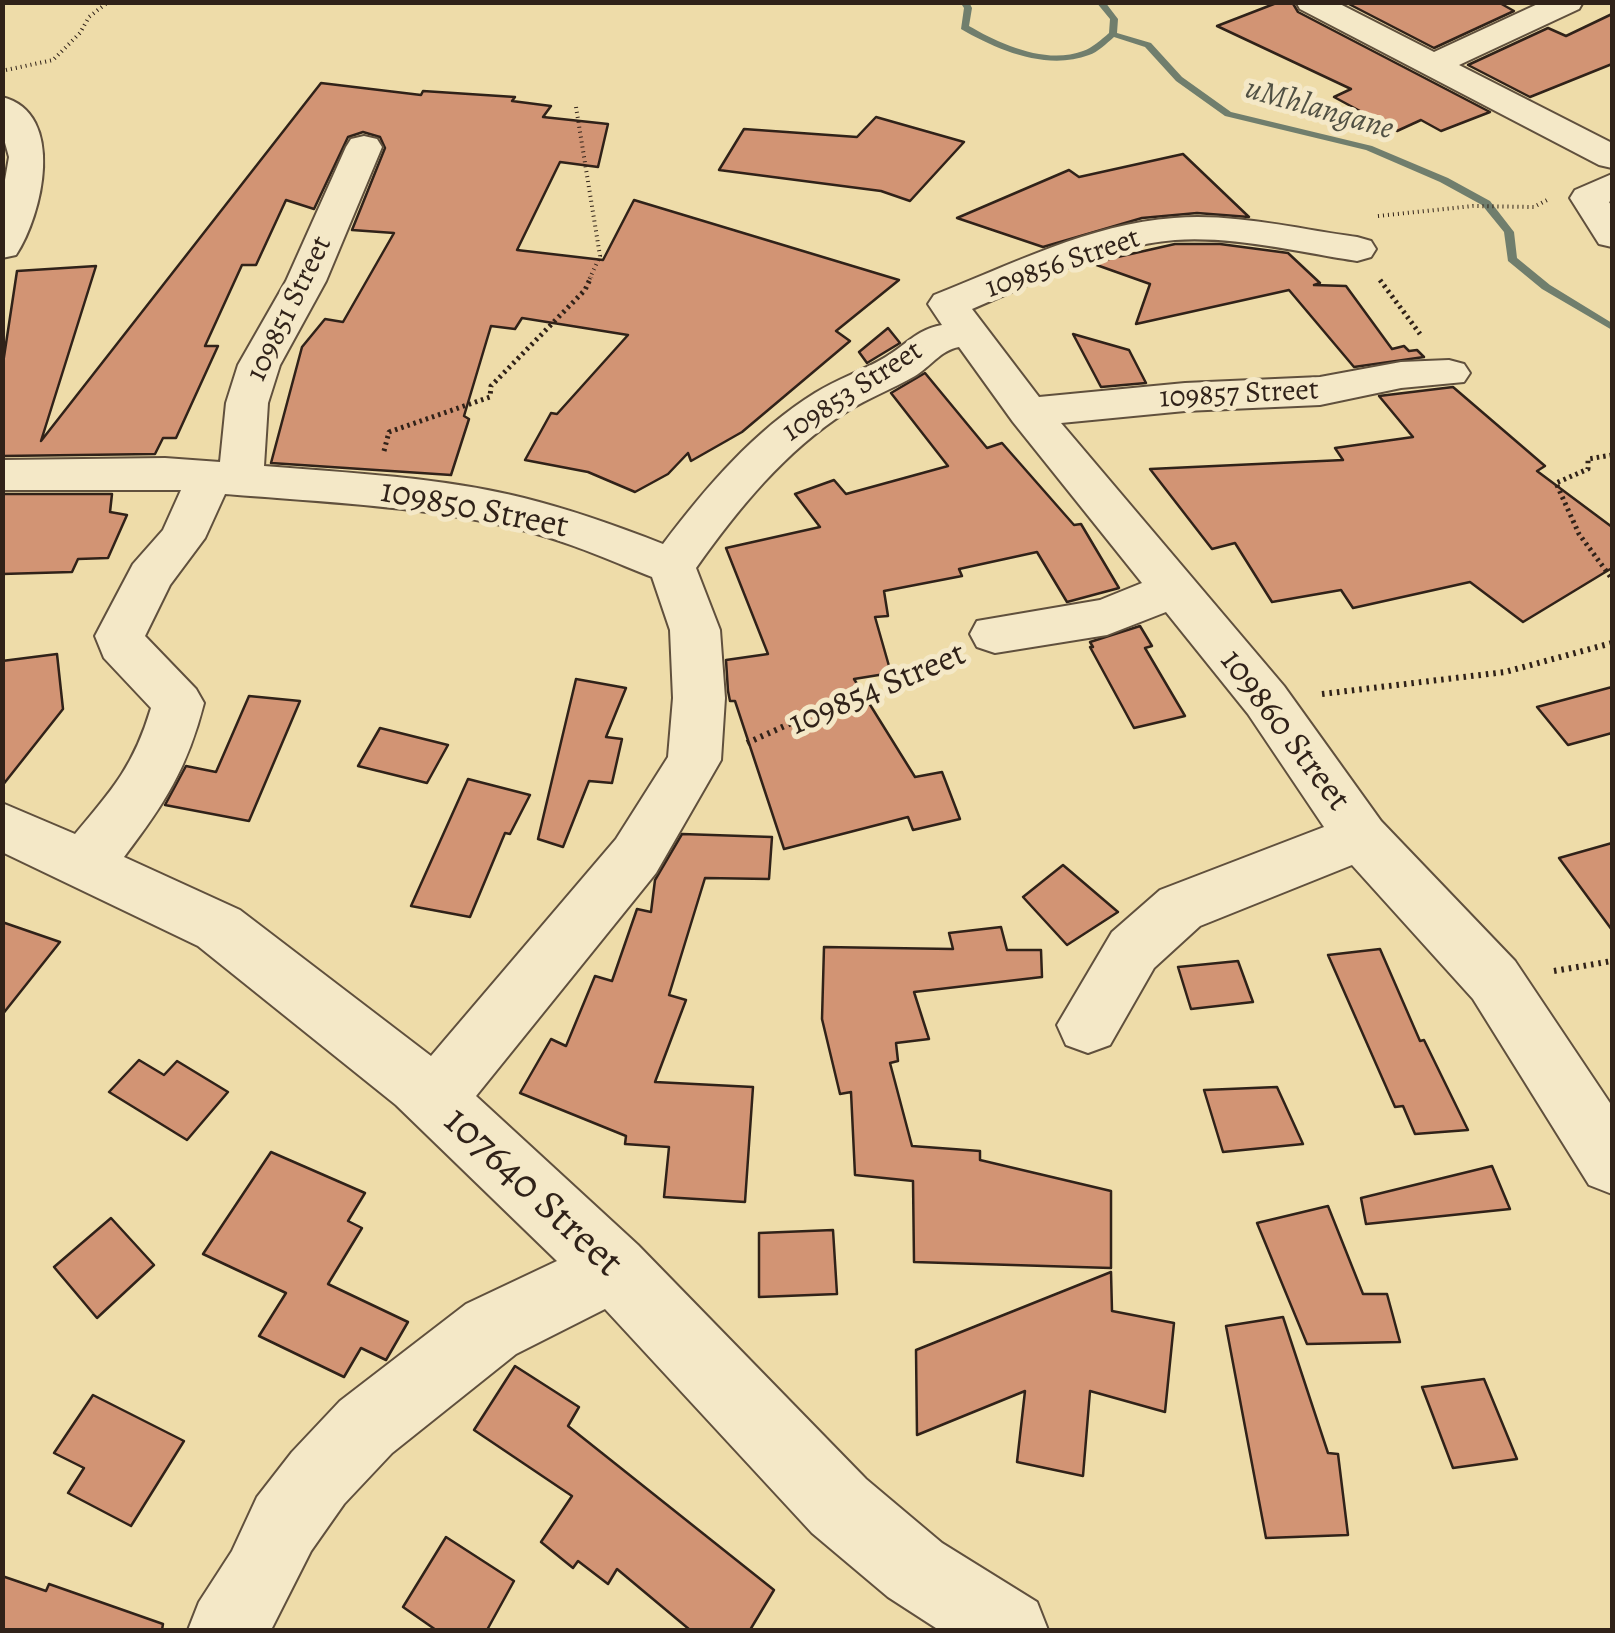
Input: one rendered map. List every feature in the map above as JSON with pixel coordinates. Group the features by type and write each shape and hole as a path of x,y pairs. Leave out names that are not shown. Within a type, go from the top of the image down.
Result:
{"street":[{"path":"1311,2 1612,157"},
{"path":"1433,65 1568,2"},
{"path":"2,246 30,166 27,143 5,115"},
{"name":"109851 Street","path":"84,865 140,795 164,754 178,704 128,651 120,636 150,576 225,477 260,364 306,281 364,147"},
{"path":"1600,192 1612,236"},
{"name":"109856 Street","path":"959,318 1088,250 1167,230 1247,234 1358,250"},
{"name":"109860 Street","path":"959,318 1028,412 1266,700 1361,837 1494,980 1612,1162"},
{"name":"109853 Street","path":"672,566 745,472 774,443 860,384 922,354 959,318"},
{"name":"109857 Street","path":"1028,412 1184,396 1320,391 1401,375 1449,374"},
{"name":"109850 Street","path":"2,476 126,472 374,490 535,517 584,531 672,566"},
{"path":"434,1100 636,856 694,760 699,698 695,630 672,566"},
{"name":"109854 Street","path":"995,634 1106,617 1174,589"},
{"name":"107640 Street","path":"2,826 144,889 219,928 434,1100 614,1268 839,1506 915,1570 1010,1630"},
{"path":"1088,1025 1133,950 1180,908 1361,837"},
{"path":"226,1630 260,1578 284,1524 318,1478 366,1426 491,1329 614,1268"}],"path":[{"path":"2,71 53,60 80,33 89,17 108,2"},
{"path":"374,490 388,432 490,398 491,386 586,290 600,256 576,107"},
{"path":"1449,374 1443,356 1423,338 1352,241 1353,230 1369,218 1400,211 1534,207 1549,198 1600,192"},
{"path":"1612,455 1588,458 1588,469 1580,476 1556,483 1561,502 1584,542 1612,579"},
{"name":"109854 Street","path":"694,760 763,738 840,701 882,693 932,676 969,658 995,634"},
{"path":"1266,700 1438,684 1555,662 1612,643"}],"building":[{"path":"1279,2 1292,2 1298,12 1490,112 1441,131 1421,120 1397,131 1334,97 1351,89 1217,26"},
{"path":"1345,2 1498,2 1514,11 1434,48"},
{"path":"1612,14 1612,64 1530,97 1468,65 1548,28 1566,36"},
{"path":"321,83 421,95 423,91 515,97 512,101 551,106 543,117 608,124 598,167 560,162 517,250 603,260 634,200 899,280 836,331 850,341 742,432 691,461 688,453 668,474 635,492 588,472 525,460 551,413 557,414 628,335 522,318 515,329 491,326 451,475 271,463 302,347 325,319 343,322 394,233 352,230 385,148 380,137 363,132 348,137 314,209 286,200 256,265 242,265 205,346 218,346 176,438 163,438 155,454 2,456 2,370 17,271 96,266 41,441"},
{"path":"876,117 964,142 910,201 881,191 719,170 744,129 857,137"},
{"path":"1183,154 1249,217 1197,213 1142,218 1043,247 957,218 1069,170 1079,177"},
{"path":"1175,244 1220,244 1288,253 1320,283 1314,285 1346,286 1392,349 1404,346 1424,357 1354,367 1289,290 1136,324 1150,284 1091,263"},
{"path":"888,328 900,343 867,363 859,352"},
{"path":"1073,334 1129,350 1146,383 1101,387"},
{"path":"925,373 987,448 1002,443 1074,525 1081,524 1119,588 1067,602 1037,552 959,569 962,576 884,591 888,616 875,617 891,673 854,679 915,777 942,772 960,819 913,830 908,817 784,849 735,701 730,701 728,691 726,660 768,654 726,548 820,527 795,494 834,480 846,494 948,466 891,393"},
{"path":"1453,387 1545,466 1537,471 1612,527 1612,568 1523,622 1470,582 1353,608 1341,590 1272,602 1235,543 1212,549 1150,469 1343,460 1335,448 1413,437 1379,396"},
{"path":"2,494 112,494 110,512 127,515 108,558 78,559 72,572 2,574"},
{"path":"1140,626 1152,646 1145,648 1185,716 1134,728 1090,642"},
{"path":"57,654 63,709 2,786 2,661"},
{"path":"576,679 626,688 606,737 622,739 612,783 589,781 563,847 538,839"},
{"path":"1612,687 1612,733 1568,745 1537,707"},
{"path":"249,696 300,701 249,821 165,805 186,766 216,772"},
{"path":"380,728 448,745 427,783 358,766"},
{"path":"468,779 530,795 510,834 505,833 470,917 411,906"},
{"path":"682,834 772,837 769,879 705,878 669,995 686,1000 655,1082 753,1087 745,1202 664,1197 669,1147 625,1144 626,1136 520,1093 551,1039 566,1046 595,976 612,981 637,909 651,912 655,880"},
{"path":"1612,843 1612,930 1559,858"},
{"path":"1063,865 1118,912 1067,945 1023,897"},
{"path":"2,922 60,942 2,1015"},
{"path":"1001,927 1007,950 1041,950 1042,977 914,992 929,1039 896,1043 898,1061 890,1063 912,1146 980,1151 980,1160 1111,1191 1111,1268 914,1262 913,1181 855,1175 851,1092 840,1094 822,1019 824,947 953,949 949,933"},
{"path":"1380,949 1420,1041 1424,1040 1468,1130 1415,1134 1403,1106 1395,1107 1328,955"},
{"path":"1238,961 1253,1002 1191,1009 1178,967"},
{"path":"139,1060 164,1075 177,1061 228,1092 187,1140 109,1092"},
{"path":"1277,1087 1303,1144 1223,1152 1204,1090"},
{"path":"271,1152 365,1193 348,1221 362,1228 328,1284 408,1322 386,1360 361,1348 344,1377 259,1336 286,1293 203,1254"},
{"path":"1492,1166 1510,1209 1366,1224 1361,1198"},
{"path":"1328,1206 1363,1294 1387,1294 1400,1342 1307,1344 1257,1223"},
{"path":"111,1218 154,1265 97,1318 54,1267"},
{"path":"833,1230 837,1294 759,1297 759,1233"},
{"path":"1111,1272 1112,1311 1174,1323 1165,1412 1090,1391 1083,1476 1017,1462 1025,1391 917,1435 916,1350"},
{"path":"1283,1317 1328,1453 1338,1454 1348,1535 1266,1538 1226,1326"},
{"path":"515,1366 579,1407 568,1426 774,1590 750,1630 690,1630 617,1569 608,1584 578,1561 573,1568 541,1542 572,1496 474,1430"},
{"path":"1484,1379 1517,1459 1453,1468 1422,1387"},
{"path":"93,1395 184,1441 131,1526 68,1493 84,1468 54,1453"},
{"path":"446,1537 514,1581 487,1630 436,1630 403,1607"},
{"path":"2,1576 46,1591 49,1584 163,1624 162,1630 2,1630"}],"waterway":[{"path":"964,2 968,8 964,27 991,41 1040,56 1073,57 1090,51 1113,34"},
{"name":"uMhlangane","path":"1100,2 1114,19 1113,34"},
{"name":"uMhlangane","path":"1113,34 1148,45 1179,79 1228,114 1369,148 1486,203 1509,232 1512,259 1546,287 1612,327"}]}
